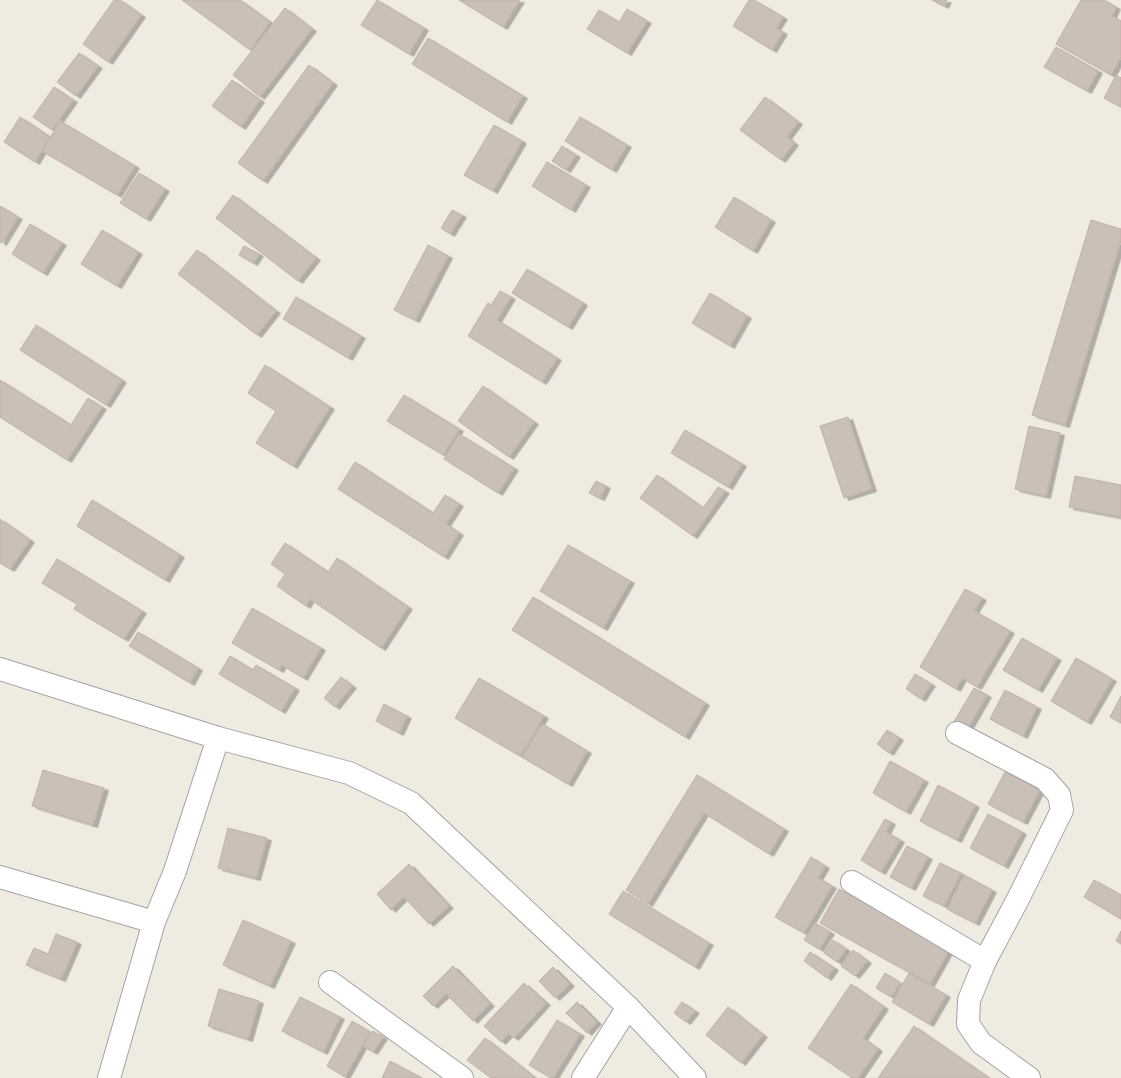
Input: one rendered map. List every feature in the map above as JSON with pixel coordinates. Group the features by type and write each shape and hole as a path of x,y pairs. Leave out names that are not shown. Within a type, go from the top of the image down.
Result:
{"street":[{"path":"0,669 218,738 349,773 411,803 628,1007 695,1078"},
{"path":"957,733 1045,779 1059,794 1062,810 1018,899 985,961 969,1000 968,1024 981,1043 1029,1078"},
{"path":"109,1078 154,922 175,871 218,738"},
{"path":"0,877 154,922"},
{"path":"852,882 985,961"},
{"path":"330,982 462,1078"},
{"path":"582,1078 628,1007"}],"building":[{"path":"114,0 120,0 141,15 108,62 83,44"},
{"path":"182,0 240,0 270,22 250,50"},
{"path":"377,0 424,28 409,54 361,25"},
{"path":"459,0 520,0 503,27"},
{"path":"749,0 754,0 783,17 776,28 783,32 772,50 733,26"},
{"path":"932,0 947,0 944,6"},
{"path":"1081,0 1104,0 1116,7 1112,16 1121,21 1121,57 1111,75 1056,44"},
{"path":"285,8 312,29 260,97 233,75"},
{"path":"627,9 647,21 627,53 587,29 599,10 619,22"},
{"path":"428,38 523,96 507,122 412,64"},
{"path":"1056,47 1098,71 1087,91 1044,67"},
{"path":"79,53 98,66 76,96 57,82"},
{"path":"309,65 333,83 263,181 238,163"},
{"path":"1116,75 1121,78 1121,107 1104,98"},
{"path":"232,80 260,100 241,127 212,106"},
{"path":"54,87 73,100 52,130 33,117"},
{"path":"765,97 798,122 787,137 794,143 781,160 740,130"},
{"path":"20,117 50,137 35,162 4,142"},
{"path":"580,117 627,145 612,170 565,141"},
{"path":"60,121 135,166 117,195 42,151"},
{"path":"494,125 522,141 493,191 464,175"},
{"path":"562,146 576,155 566,170 552,161"},
{"path":"547,162 586,185 571,210 532,186"},
{"path":"139,173 165,189 146,219 120,203"},
{"path":"233,195 316,258 298,281 216,218"},
{"path":"734,197 771,220 753,251 715,227"},
{"path":"0,206 18,217 2,243 0,242"},
{"path":"452,210 462,215 450,234 441,228"},
{"path":"1091,220 1121,229 1121,240 1065,425 1032,415"},
{"path":"30,224 62,243 43,273 12,254"},
{"path":"102,230 138,252 117,286 81,264"},
{"path":"428,245 448,256 415,320 394,310"},
{"path":"244,246 259,254 253,263 239,255"},
{"path":"197,250 276,311 257,335 178,274"},
{"path":"527,269 583,303 568,327 512,293"},
{"path":"500,291 511,297 497,320 557,358 542,382 468,336 488,303 491,305"},
{"path":"710,293 747,316 730,346 692,323"},
{"path":"296,297 361,336 348,358 283,319"},
{"path":"36,325 122,380 106,405 20,350"},
{"path":"265,365 330,407 293,466 256,443 276,411 248,393"},
{"path":"0,380 71,425 88,398 102,407 67,460 0,417"},
{"path":"483,386 534,422 509,457 458,421"},
{"path":"404,395 459,429 443,455 387,421"},
{"path":"848,417 872,489 844,498 820,426"},
{"path":"1029,426 1060,433 1046,496 1015,489"},
{"path":"685,430 742,464 728,487 671,453"},
{"path":"459,434 514,468 498,493 444,459"},
{"path":"355,462 433,513 445,495 459,504 446,524 459,533 444,557 338,489"},
{"path":"657,475 703,508 718,487 725,491 693,536 640,498"},
{"path":"1075,476 1121,485 1121,517 1069,507"},
{"path":"596,481 606,486 600,498 589,493"},
{"path":"92,500 180,555 165,580 77,526"},
{"path":"0,519 30,540 10,569 0,563"},
{"path":"285,543 328,572 337,558 408,607 381,648 310,599 306,606 277,586 285,574 271,564"},
{"path":"568,545 630,581 603,628 540,591"},
{"path":"57,559 142,611 124,639 74,609 77,604 42,583"},
{"path":"965,589 982,598 974,611 1010,631 977,687 962,678 956,689 920,667"},
{"path":"533,597 705,703 685,737 512,630"},
{"path":"252,608 321,648 303,678 282,665 279,670 232,643"},
{"path":"138,632 198,668 190,683 129,646"},
{"path":"1022,638 1057,658 1038,690 1003,670"},
{"path":"230,656 253,670 256,665 295,688 281,711 219,674"},
{"path":"1076,658 1112,679 1087,722 1051,701"},
{"path":"915,674 931,684 921,699 906,689"},
{"path":"341,677 352,686 335,707 324,698"},
{"path":"479,678 544,716 520,756 455,718"},
{"path":"974,688 987,695 965,733 952,725"},
{"path":"1005,690 1037,707 1023,736 990,719"},
{"path":"1121,696 1121,723 1110,717"},
{"path":"384,704 407,716 399,733 376,721"},
{"path":"542,724 587,751 568,784 522,757"},
{"path":"887,730 899,738 889,753 877,744"},
{"path":"890,761 924,780 906,812 873,793"},
{"path":"43,770 104,788 93,825 32,806"},
{"path":"1005,772 1040,790 1023,822 988,804"},
{"path":"697,775 784,829 769,854 704,813 648,904 626,890"},
{"path":"938,785 975,805 957,840 920,821"},
{"path":"988,814 1022,832 1004,866 970,848"},
{"path":"885,819 891,822 886,832 900,840 881,872 861,860"},
{"path":"228,828 267,838 256,878 218,868"},
{"path":"907,846 928,857 911,888 890,877"},
{"path":"811,857 825,866 818,878 832,886 804,933 775,917"},
{"path":"940,863 961,873 944,906 923,896"},
{"path":"409,864 449,906 429,924 404,897 391,910 377,894"},
{"path":"964,875 992,890 975,923 947,909"},
{"path":"1094,880 1121,895 1121,919 1084,897"},
{"path":"839,889 949,950 930,984 820,923"},
{"path":"623,891 709,943 695,967 609,914"},
{"path":"243,920 291,941 270,986 223,965"},
{"path":"815,923 830,932 819,949 804,940"},
{"path":"1121,931 1121,944 1116,941"},
{"path":"56,934 77,942 61,979 26,965 34,948 48,954"},
{"path":"833,940 846,949 837,962 824,953"},
{"path":"853,950 867,961 855,976 841,966"},
{"path":"810,952 834,968 827,978 804,961"},
{"path":"453,966 490,1004 473,1021 446,994 433,1006 423,996"},
{"path":"553,967 570,984 555,998 539,981"},
{"path":"885,973 900,983 891,997 876,988"},
{"path":"909,973 946,995 929,1024 892,1002"},
{"path":"524,983 546,1003 514,1038 509,1034 501,1042 484,1026"},
{"path":"851,984 884,1007 863,1038 878,1049 858,1078 852,1078 808,1048"},
{"path":"219,989 259,1001 248,1039 208,1026"},
{"path":"300,997 340,1017 323,1052 282,1031"},
{"path":"577,1002 597,1022 587,1033 566,1013"},
{"path":"682,1002 695,1011 686,1022 674,1013"},
{"path":"728,1007 763,1035 741,1063 706,1035"},
{"path":"557,1020 580,1034 553,1078 551,1078 529,1065"},
{"path":"352,1021 370,1032 345,1077 327,1066"},
{"path":"914,1026 989,1078 878,1078"},
{"path":"373,1031 383,1037 373,1052 363,1046"},
{"path":"485,1038 535,1078 491,1078 467,1060"},
{"path":"390,1061 422,1078 382,1078"}]}
